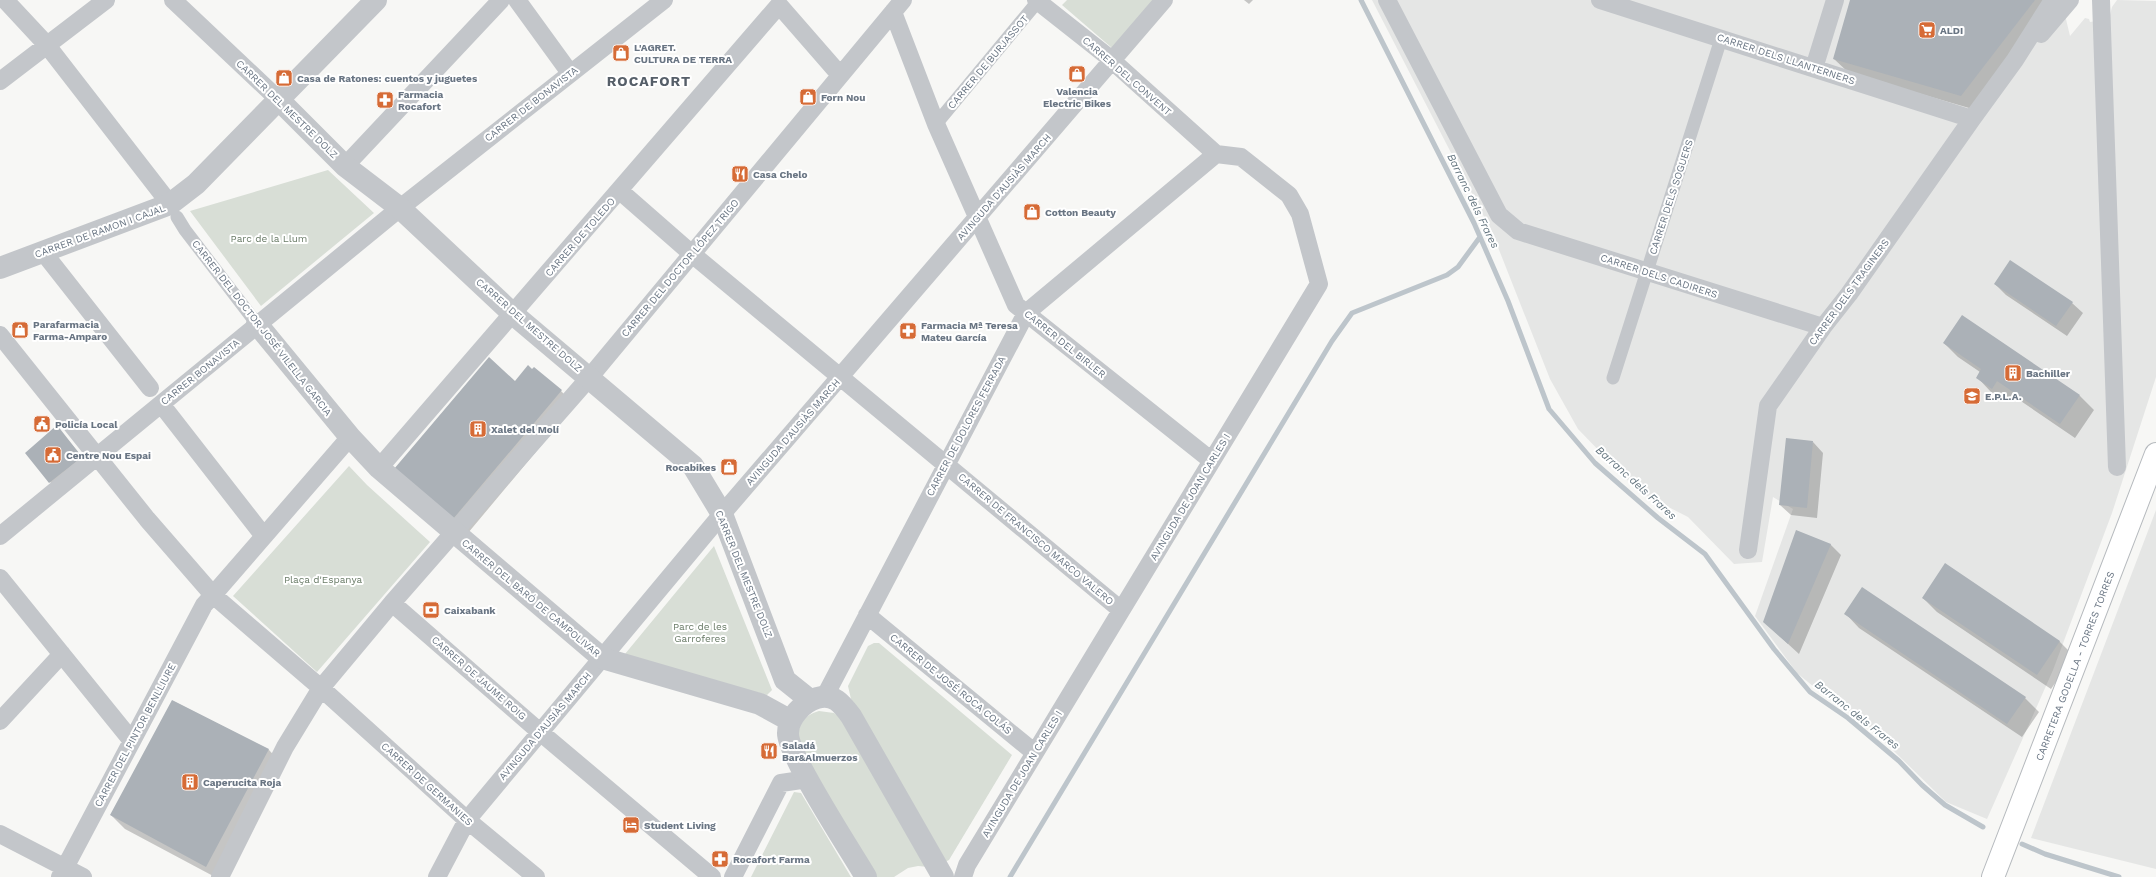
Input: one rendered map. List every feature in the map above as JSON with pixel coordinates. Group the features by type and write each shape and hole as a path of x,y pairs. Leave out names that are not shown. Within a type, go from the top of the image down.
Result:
{"main road":[{"name":"CARRETERA GODELLA - TORRES TORRES","path":"1993,877 2156,454"}],"street":[{"name":"CARRER DEL DOCTOR JOSÉ VILELLA GARCIA","path":"5,0 46,44 173,211 184,230 257,324 350,437"},
{"path":"0,81 46,44 106,0"},
{"name":"CARRER DEL MESTRE DOLZ","path":"173,0 280,100 345,166 400,208 512,314 693,466 722,514 785,680 818,698"},
{"name":"CARRER DE RAMON I CAJAL","path":"0,268 43,252 173,211 196,184 280,100 376,0"},
{"path":"345,166 501,0"},
{"path":"517,0 570,74"},
{"name":"CARRER DE BONAVISTA","path":"400,208 664,0"},
{"name":"CARRER DEL CONVENT","path":"1038,0 1112,61 1216,154"},
{"name":"CARRER DE BURJASSOT","path":"936,124 1038,0"},
{"name":"AVINGUDA D'AUSIÀS MARCH","path":"438,877 467,820 722,514 1164,0"},
{"name":"CARRER DELS CADIRERS","path":"1387,0 1499,215 1518,231 1823,327"},
{"name":"CARRER DELS LLANTERNERS","path":"1600,0 1632,5 1721,39 1972,119"},
{"path":"1814,68 1835,0"},
{"path":"2015,60 2053,0"},
{"path":"2015,60 2059,15 2070,0"},
{"path":"2101,0 2117,467"},
{"path":"778,2 840,75"},
{"name":"CARRER DE TOLEDO","path":"379,468 620,191 778,2"},
{"name":"CARRER DEL BIRLER","path":"898,6 936,124 1016,305 1212,460"},
{"name":"CARRER DEL DOCTOR LÓPEZ TRIGO","path":"454,533 589,378 898,6"},
{"name":"CARRER DELS SOGUERS","path":"1613,378 1721,39"},
{"name":"CARRER DELS TRAGINERS","path":"1748,550 1768,406 2015,60"},
{"name":"CARRER DE DOLORES FERRADA","path":"818,698 867,615 1026,313 1216,154"},
{"name":"AVINGUDA DE JOAN CARLES I","path":"947,877 965,871 1319,284 1300,214 1289,195 1241,157 1216,154"},
{"name":"CARRER DE FRANCISCO MARCO VALERO","path":"620,191 692,254 947,464 1121,610"},
{"name":"CARRER BONAVISTA","path":"0,536 400,208"},
{"path":"43,252 150,388"},
{"path":"2,342 97,456 147,519 213,594 321,688"},
{"path":"161,404 263,535"},
{"path":"213,594 350,437 379,468 454,533 392,603 321,688 285,747 220,877"},
{"name":"CARRER DEL BARÓ DE CAMPOLIVAR","path":"454,533 602,658 760,704 791,721"},
{"path":"0,578 132,741"},
{"name":"CARRER DEL PINTOR BENLLIURE","path":"62,872 204,605 213,594"},
{"name":"CARRER DE JAUME ROIG","path":"392,603 540,732 712,877"},
{"name":"CARRER DE JOSÉ ROCA COLÁS","path":"867,615 1035,753"},
{"path":"0,721 62,654"},
{"name":"CARRER DE GERMANIES","path":"321,688 467,820 536,877"},
{"path":"866,877 795,757 787,734 791,721 800,709 818,698 838,700 851,716 942,877"},
{"path":"733,877 780,783 808,779"},
{"path":"0,834 62,872 83,877"}],"shaded area":[{"path":"1372,0 2067,0 2065,15 2070,36 2085,18 2089,19 2090,22 2109,19 2112,7 2117,0 2156,1 2156,377 2112,513 2053,670 1987,819 1946,802 1858,716 1825,696 1797,673 1755,616 1793,509 1773,497 1762,562 1734,564 1688,517 1639,492 1578,429 1550,379 1492,232"},
{"path":"2156,510 2156,869 2031,838"}],"green space":[{"path":"1067,0 1154,0 1112,48 1062,5"},
{"name":"Parc de la Llum","path":"328,170 374,213 261,306 190,211"},
{"name":"Plaça d'Espanya","path":"349,466 367,485 430,542 317,672 233,596"},
{"name":"Parc de les Garroferes","path":"714,546 772,690 767,695 627,658 625,654"},
{"path":"874,643 879,643 1012,755 949,860 945,862 851,699 848,686 868,646"},
{"path":"819,711 834,713 842,719 929,867 918,866 908,868 894,877 871,877 796,741 799,730 805,718"},
{"path":"794,792 801,793 851,877 751,877"}],"building":[{"name":"ALDI","path":"1850,0 2035,0 1961,96 1833,59"},
{"path":"2010,260 2073,302 2056,326 1994,284"},
{"name":"Bachiller","path":"1962,315 2080,395 2060,424 1997,381 1992,389 1976,378 1981,369 1943,343"},
{"name":"Xalet del Molí","path":"489,357 515,381 528,365 532,369 534,367 562,390 453,519 394,469"},
{"name":"Centre Nou Espai","path":"57,425 82,457 49,483 25,453"},
{"path":"1786,438 1813,441 1807,508 1779,505"},
{"path":"1796,530 1831,544 1788,644 1763,622"},
{"path":"1945,563 2060,641 2037,675 1922,598"},
{"path":"1862,587 2026,697 2007,724 1844,614"},
{"name":"Caperucita Roja","path":"172,700 269,749 206,867 110,815"}],"waterway":[{"name":"Barranc dels Frares","path":"1361,0 1474,223 1508,301 1549,409 1595,463 1658,518 1705,554 1774,649 1810,692 1848,718 1899,761 1922,785 1945,805 1983,827"},
{"path":"1010,877 1332,341 1352,313 1447,275 1458,267 1480,237"},
{"name":"Barranc dels Frares","path":"2022,844 2045,854 2119,877"}],"place":[{"name":"ALDI","path":"1927,30"},
{"name":"L'AGRET. CULTURA DE TERRA","path":"621,53"},
{"name":"Valencia Electric Bikes","path":"1077,74"},
{"name":"Casa de Ratones: cuentos y juguetes","path":"284,78"},
{"name":"Forn Nou","path":"808,97"},
{"name":"Farmacia Rocafort","path":"385,100"},
{"name":"Casa Chelo","path":"740,174"},
{"name":"Cotton Beauty","path":"1032,212"},
{"name":"Parafarmacia Farma-Amparo","path":"20,330"},
{"name":"Farmacia Mª Teresa Mateu García","path":"908,331"},
{"name":"Bachiller","path":"2013,373"},
{"name":"E.P.L.A.","path":"1972,396"},
{"name":"Policía Local","path":"42,424"},
{"name":"Xalet del Molí","path":"478,429"},
{"name":"Centre Nou Espai","path":"53,455"},
{"name":"Rocabikes","path":"729,467"},
{"name":"Caixabank","path":"431,610"},
{"name":"Saladá Bar&Almuerzos","path":"769,751"},
{"name":"Caperucita Roja","path":"190,782"},
{"name":"Student Living","path":"631,825"},
{"name":"Rocafort Farma","path":"720,859"}],"district":[{"name":"ROCAFORT","path":"649,81"}]}
